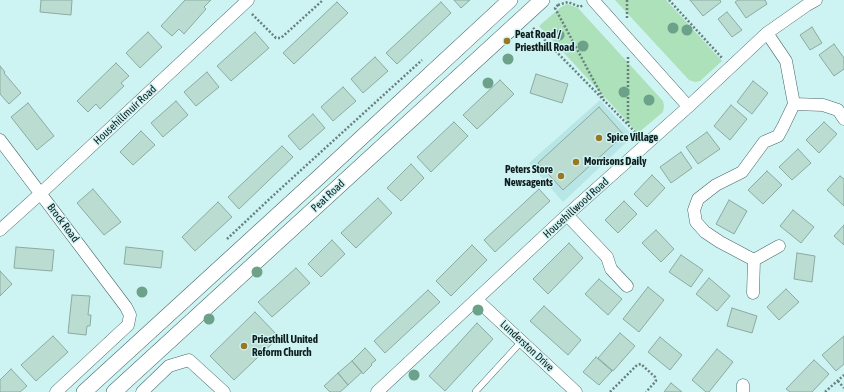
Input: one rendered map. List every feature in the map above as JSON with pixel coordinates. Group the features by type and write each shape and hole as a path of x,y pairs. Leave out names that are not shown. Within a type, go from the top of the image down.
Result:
{"street":[{"name":"Peat Road","path":"93,389 510,0"},
{"name":"Househillwood Road","path":"378,392 567,215 688,107 767,33 816,0"},
{"name":"Peat Road","path":"114,392 523,17 548,1"},
{"path":"589,2 628,38 688,107"},
{"name":"Househillmuir Road","path":"0,230 246,3"},
{"path":"754,260 720,242 705,232 696,222 694,210 698,199 716,185 742,172 764,142 778,136 784,127 794,104 786,61 767,33"},
{"path":"794,104 823,105 838,110 844,119"},
{"name":"Brock Road","path":"0,140 126,307 130,315 128,325 56,392"},
{"path":"567,215 607,257 611,269 627,286"},
{"path":"754,260 778,246"},
{"path":"753,293 754,260"},
{"name":"Lunderston Drive","path":"477,300 576,392"},
{"path":"142,392 169,366 189,360 224,392"}],"lane":[{"path":"476,391 521,342"}],"path":[{"path":"246,3 276,38 281,38 323,0"},
{"path":"627,0 628,125"},
{"path":"670,0 731,67"},
{"path":"548,1 558,5 568,2 580,7 589,2"},
{"path":"558,5 555,8 606,102"},
{"path":"523,17 647,144"},
{"path":"225,242 277,192 424,58"},
{"path":"610,392 637,365 641,364 655,377 656,381 646,392"},
{"path":"825,392 844,375"},
{"path":"838,381 844,388"}],"shaded area":[{"path":"600,100 633,136 563,202 529,163"}],"green space":[{"path":"615,0 666,0 722,61 700,81 695,82 689,80"},
{"path":"567,4 578,8 663,101 663,112 638,133 539,26 561,7"}],"building":[{"path":"41,0 72,0 71,15 40,12"},
{"path":"185,0 211,0 204,7 206,9 184,34 179,29 172,36 161,26"},
{"path":"454,0 470,0 461,8"},
{"path":"690,0 720,0 721,2 703,16"},
{"path":"738,0 765,0 767,4 746,18 735,2"},
{"path":"337,2 348,13 294,64 283,53"},
{"path":"441,2 451,13 397,64 386,53"},
{"path":"727,12 742,30 732,37 718,19"},
{"path":"812,27 822,43 810,50 800,35"},
{"path":"148,32 162,47 140,68 126,53"},
{"path":"255,32 269,48 231,81 217,66"},
{"path":"834,44 844,58 844,69 834,76 819,55"},
{"path":"375,57 388,71 363,93 351,79"},
{"path":"116,63 129,76 121,83 124,86 100,109 96,104 88,112 77,101"},
{"path":"0,66 21,93 9,104 0,94"},
{"path":"207,72 219,87 196,106 184,92"},
{"path":"536,74 568,84 562,103 530,93"},
{"path":"500,80 514,94 477,129 463,115"},
{"path":"753,81 768,93 752,114 737,102"},
{"path":"343,87 356,101 333,121 321,107"},
{"path":"176,101 188,115 163,137 151,123"},
{"path":"28,103 54,136 37,150 11,117"},
{"path":"731,105 747,119 730,140 714,126"},
{"path":"599,107 624,135 563,190 538,163"},
{"path":"313,114 325,128 300,150 288,136"},
{"path":"454,122 468,136 431,172 417,157"},
{"path":"824,122 837,134 819,153 806,140"},
{"path":"141,131 155,145 133,165 120,152"},
{"path":"707,132 720,149 698,164 686,147"},
{"path":"282,146 293,157 239,209 228,197"},
{"path":"798,149 811,163 792,180 779,167"},
{"path":"681,152 692,168 671,183 660,167"},
{"path":"411,164 424,178 401,201 387,188"},
{"path":"767,171 782,185 763,204 748,190"},
{"path":"652,175 665,188 647,207 634,194"},
{"path":"840,176 844,179 844,206 827,190"},
{"path":"93,189 121,222 104,235 77,203"},
{"path":"539,189 550,201 495,252 484,240"},
{"path":"378,198 392,213 356,248 341,233"},
{"path":"729,200 747,211 734,234 716,224"},
{"path":"624,201 637,214 618,233 605,220"},
{"path":"218,202 232,217 195,251 182,237"},
{"path":"793,210 814,227 801,243 780,226"},
{"path":"844,225 844,245 834,236"},
{"path":"656,230 674,249 661,262 642,243"},
{"path":"332,240 345,254 321,277 308,264"},
{"path":"569,243 583,258 548,294 533,279"},
{"path":"472,245 487,260 451,296 436,281"},
{"path":"16,247 54,250 52,271 14,268"},
{"path":"126,247 163,251 161,268 124,264"},
{"path":"797,253 815,256 812,282 794,279"},
{"path":"681,255 703,270 691,287 669,272"},
{"path":"296,268 310,283 272,317 258,302"},
{"path":"0,271 12,284 0,296"},
{"path":"709,278 730,296 717,311 696,294"},
{"path":"599,279 622,299 608,315 585,294"},
{"path":"648,287 664,300 639,332 623,319"},
{"path":"786,289 799,302 779,320 767,307"},
{"path":"428,290 440,302 385,353 374,341"},
{"path":"72,295 90,296 88,315 91,315 90,326 87,326 86,335 68,333"},
{"path":"544,306 581,340 568,355 530,321"},
{"path":"732,308 757,316 752,333 727,326"},
{"name":"Priesthill United Reform Church","path":"255,312 279,337 234,380 210,356"},
{"path":"477,323 493,339 445,391 429,376"},
{"path":"620,333 635,346 613,371 598,358"},
{"path":"53,336 68,352 36,381 21,365"},
{"path":"844,336 844,364 836,371 822,355"},
{"path":"660,337 682,355 670,370 648,352"},
{"path":"365,348 376,360 363,374 352,361"},
{"path":"717,349 733,362 709,392 706,392 692,380"},
{"path":"596,357 612,371 599,385 583,372"},
{"path":"814,360 829,374 812,392 790,392 786,389"},
{"path":"352,361 362,372 348,385 338,373"},
{"path":"11,369 27,386 20,392 0,392 0,380"},
{"path":"338,373 348,385 340,392 330,392 324,386"},
{"path":"671,383 682,392 664,392"}],"place":[{"name":"Peat Road / Priesthill Road","path":"507,41"},
{"name":"Spice Village","path":"599,138"},
{"name":"Morrisons Daily","path":"576,162"},
{"name":"Peters Store Newsagents","path":"561,176"},
{"name":"Priesthill United Reform Church","path":"244,346"}]}
